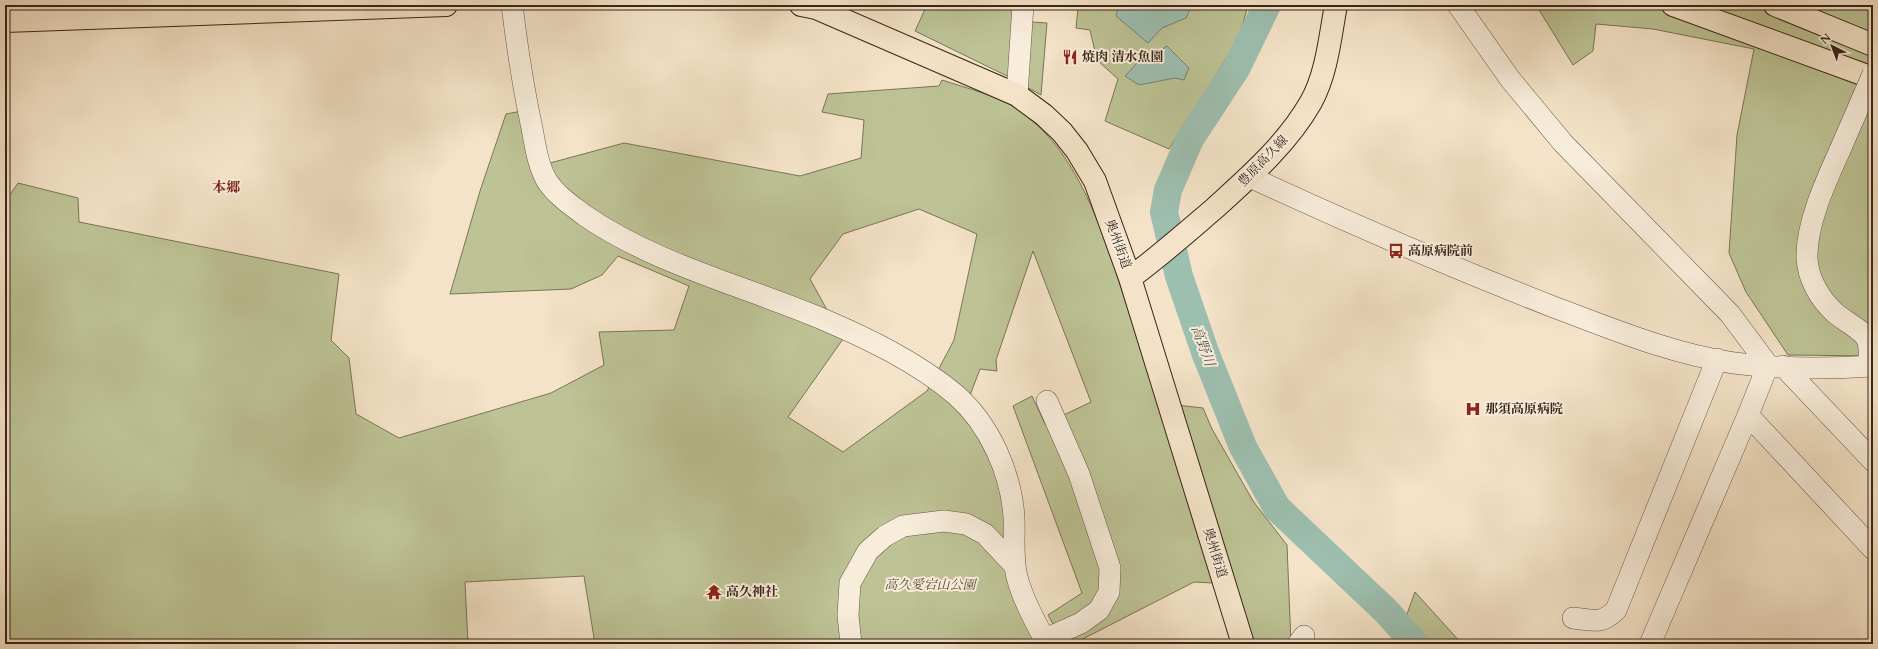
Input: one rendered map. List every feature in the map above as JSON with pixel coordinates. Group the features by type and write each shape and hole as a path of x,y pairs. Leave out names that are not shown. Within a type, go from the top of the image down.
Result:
{"main road":[{"path":"5,21 294,8 446,5"},
{"name":"奥州街道","path":"801,5 816,8 1017,95 1044,115 1062,132 1077,151 1095,181 1130,278 1243,644"},
{"name":"豊原高久線","path":"1130,278 1152,262 1250,177 1294,126 1311,102 1320,80 1336,5"},
{"path":"1673,5 1873,78"},
{"path":"1775,5 1873,45"}],"street":[{"path":"512,5 522,80 536,150 546,179 556,192 574,208 608,231 658,255 736,288 818,318 860,336 912,364 956,396 982,423 1004,470 1012,495 1015,566 1017,577 1026,602 1046,642 1081,623 1099,610 1109,592 1110,568 1079,474 1047,401"},
{"path":"1017,95 1023,5"},
{"path":"1458,5 1510,79 1563,143 1730,314 1776,366 1873,461"},
{"path":"1250,177 1432,258 1546,304 1654,343 1700,356 1776,366 1871,366 1868,342 1865,334 1834,313 1820,296 1811,276 1807,258 1814,217 1821,194 1873,74"},
{"path":"1573,618 1601,621 1616,610 1717,359"},
{"path":"1650,644 1748,415 1776,366"},
{"path":"1748,415 1873,549"},
{"path":"852,644 848,615 850,583 868,551 885,536 903,526 944,521 966,524 985,534 1015,566"}],"green space":[{"path":"927,5 1031,5 1032,22 1047,23 1041,95 1007,76 915,31"},
{"path":"1103,5 1248,5 1239,38 1169,149 1105,121 1118,79 1097,60 1090,30 1076,28 1078,8 1101,8"},
{"path":"1536,5 1873,5 1873,356 1788,355 1746,292 1729,253 1737,135 1754,49 1653,29 1596,24 1593,51 1573,65"},
{"name":"高久愛宕山公園","path":"942,80 992,96 1011,105 1039,127 1057,147 1072,168 1105,241 1158,403 1203,408 1212,429 1253,501 1287,545 1291,644 1252,644 1232,584 1194,582 1073,644 1064,644 1048,615 1082,593 1013,406 1032,396 1045,424 1091,402 1033,251 996,360 997,371 980,369 964,411 1008,495 1041,644 731,644 730,639 687,644 595,644 584,576 465,582 468,644 5,644 5,202 18,183 78,198 79,222 339,274 331,340 349,358 356,414 399,438 551,393 604,365 599,332 674,330 689,286 618,256 602,275 571,289 450,294 480,191 506,114 522,111 550,163 624,143 800,176 861,158 864,120 822,112 828,94 939,86","holes":["919,209 977,234 954,340 927,391 843,452 788,417 843,339 810,279 843,234"]},
{"path":"1415,592 1462,644 1396,644"}],"shaded area":[{"path":"1119,5 1192,5 1186,18 1162,28 1148,43 1116,16"},
{"path":"1167,46 1189,68 1184,80 1175,78 1139,85 1125,76 1139,61 1153,59 1155,54"}],"waterway":[{"name":"高野川","path":"1267,5 1237,67 1190,139 1168,190 1164,212 1179,276 1205,352 1243,447 1277,508 1387,612 1415,644"}],"place":[{"name":"焼肉 清水魚園","path":"1070,57"},
{"name":"高原病院前","path":"1396,251"},
{"name":"那須高原病院","path":"1473,409"},
{"name":"高久神社","path":"714,592"}],"district":[{"name":"本郷","path":"226,187"}]}
